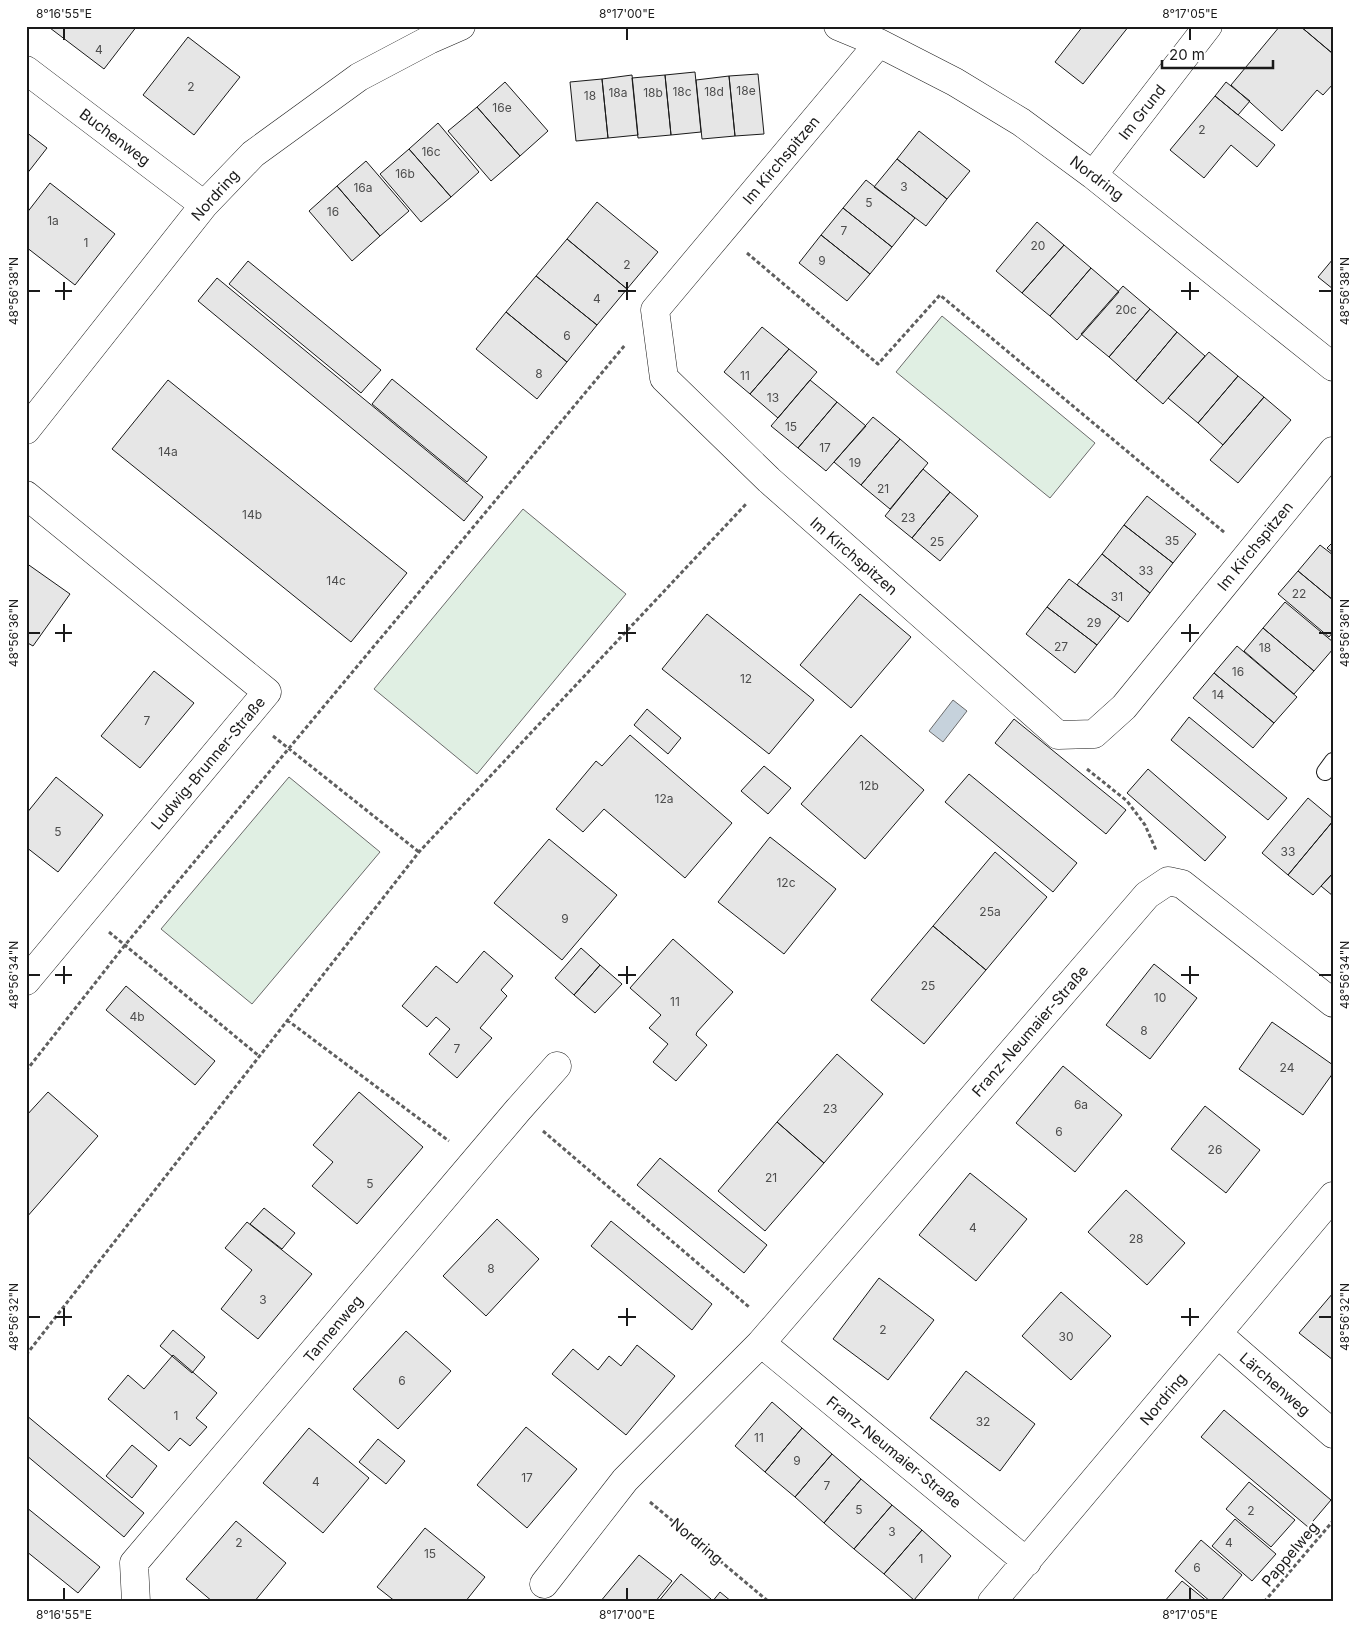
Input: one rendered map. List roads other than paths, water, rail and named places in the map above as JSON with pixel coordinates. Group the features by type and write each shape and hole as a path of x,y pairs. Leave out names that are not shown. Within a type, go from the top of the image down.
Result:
{"street":[{"name":"Nordring","path":"26,430 204,205 253,154 359,77 429,40 461,26"},
{"name":"Nordring","path":"838,26 879,43 963,87 1021,122 1094,174 1333,367"},
{"name":"Im Grund","path":"1094,174 1208,26"},
{"name":"Im Kirchspitzen","path":"879,43 655,310 664,378 769,480 1058,735 1094,734 1124,707 1333,451"},
{"name":"Buchenweg","path":"26,70 204,205"},
{"name":"Ludwig-Brunner-Straße","path":"26,495 267,692 26,981"},
{"name":"Franz-Neumaier-Straße","path":"544,1584 625,1480 761,1343 1147,895 1168,881 1182,884 1333,1003"},
{"name":"Tannenweg","path":"136,1602 134,1564 556,1066"},
{"name":"Nordring","path":"992,1602 1333,1196"},
{"name":"Lärchenweg","path":"1218,1334 1333,1434"},
{"name":"Franz-Neumaier-Straße","path":"761,1343 1026,1562"}]}
